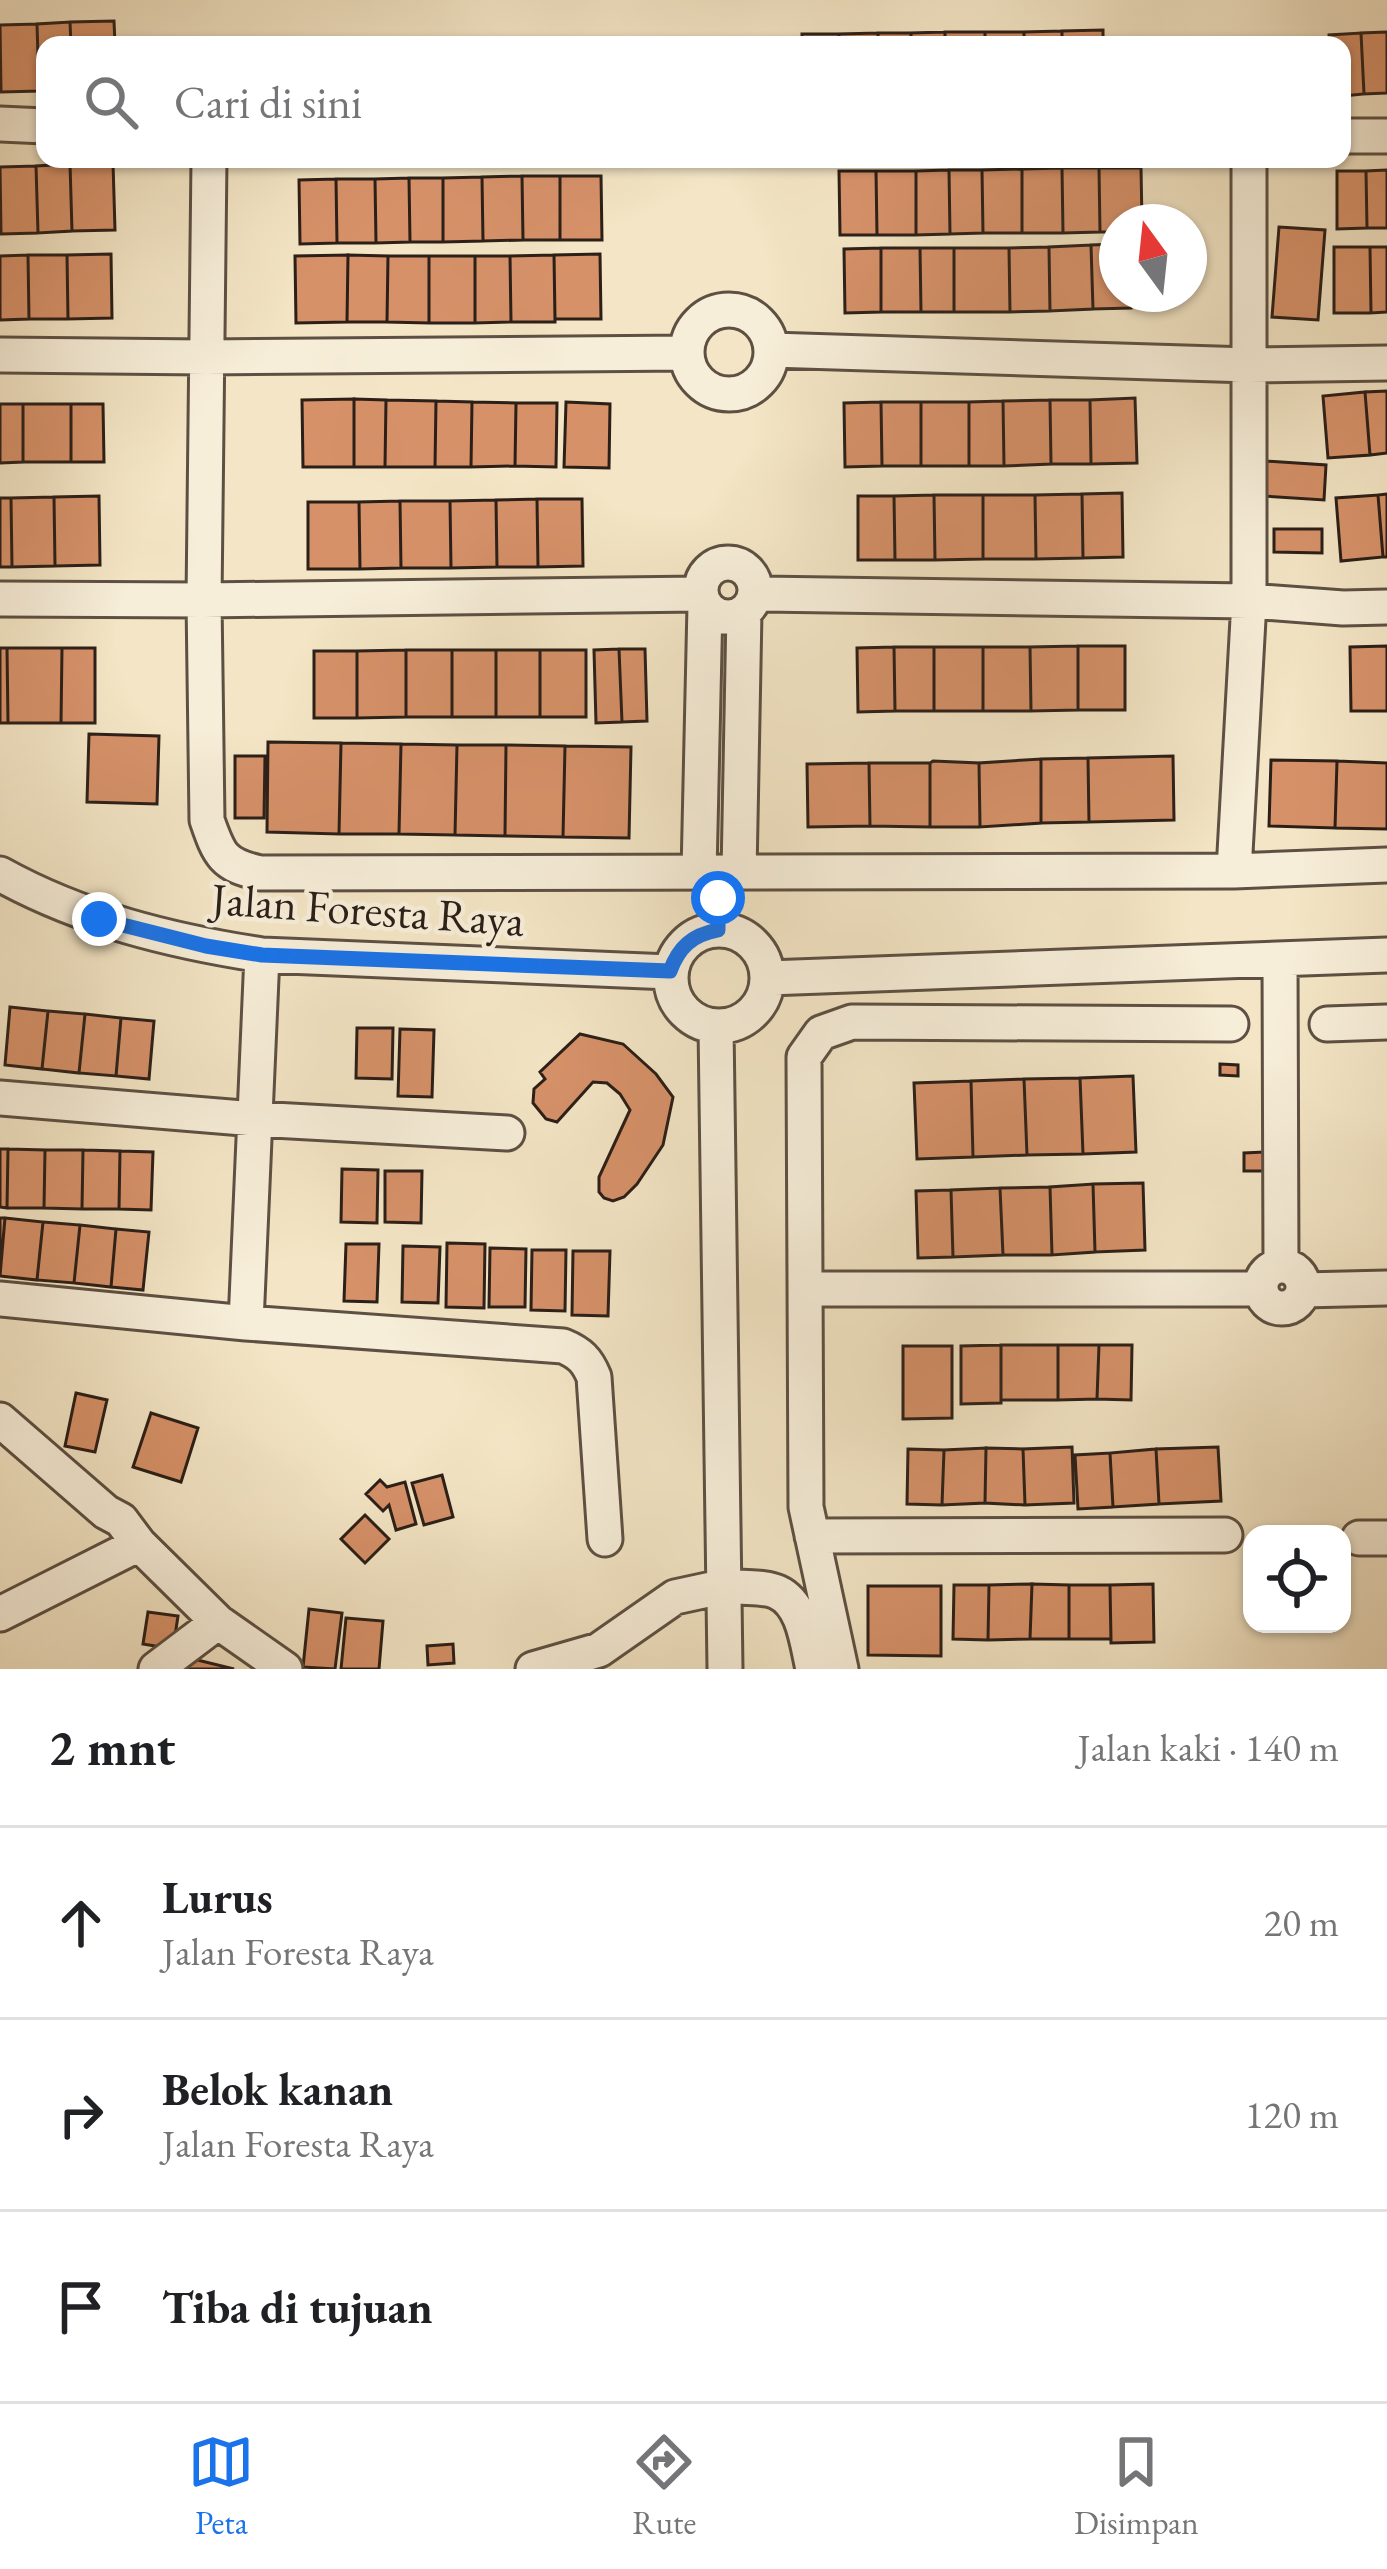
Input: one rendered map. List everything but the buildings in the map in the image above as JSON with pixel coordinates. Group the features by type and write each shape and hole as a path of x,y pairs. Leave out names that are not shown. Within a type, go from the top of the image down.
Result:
{"street":[{"path":"0,124 36,126"},
{"path":"1351,136 1387,136"},
{"path":"209,168 204,601 208,820 218,850 234,868 260,873 1234,872 1387,865"},
{"path":"1234,872 1249,601 1249,168"},
{"path":"727,310 758,321 771,350 768,369 757,384 740,394 721,394 703,386 691,372 686,353 698,323 727,310"},
{"path":"771,350 1250,365 1387,363"},
{"path":"0,355 686,353"},
{"path":"718,930 719,873 701,584 706,574 724,563 743,567 755,584 719,873"},
{"path":"0,599 703,599"},
{"path":"703,599 712,613 723,617 750,603 1249,601 1387,607"},
{"name":"Jalan Foresta Raya","path":"0,874 99,919 262,955 670,971"},
{"path":"718,930 737,933 753,944 764,959 768,978 764,997 752,1014 736,1024 716,1027 697,1022 681,1010 672,992 670,971 686,943 701,933 718,930"},
{"path":"246,1323 262,955"},
{"path":"768,978 1387,955"},
{"path":"1280,960 1282,1282"},
{"path":"841,1669 806,1507 804,1058 821,1033 852,1022 1231,1024"},
{"path":"1327,1024 1387,1022"},
{"path":"716,1027 725,1669"},
{"path":"0,1098 507,1133"},
{"path":"805,1289 1282,1282 1387,1288"},
{"path":"0,1299 563,1346 587,1361 597,1393 605,1539"},
{"path":"0,1420 121,1520 218,1622 285,1669"},
{"path":"812,1536 1226,1535"},
{"path":"0,1614 139,1544"},
{"path":"533,1669 599,1650 675,1597 725,1588 774,1590 789,1600 801,1620 813,1669"},
{"path":"156,1669 218,1622"}],"route":[{"path":"99,919 262,955 670,971 686,943 701,933 718,930 718,898"}]}
